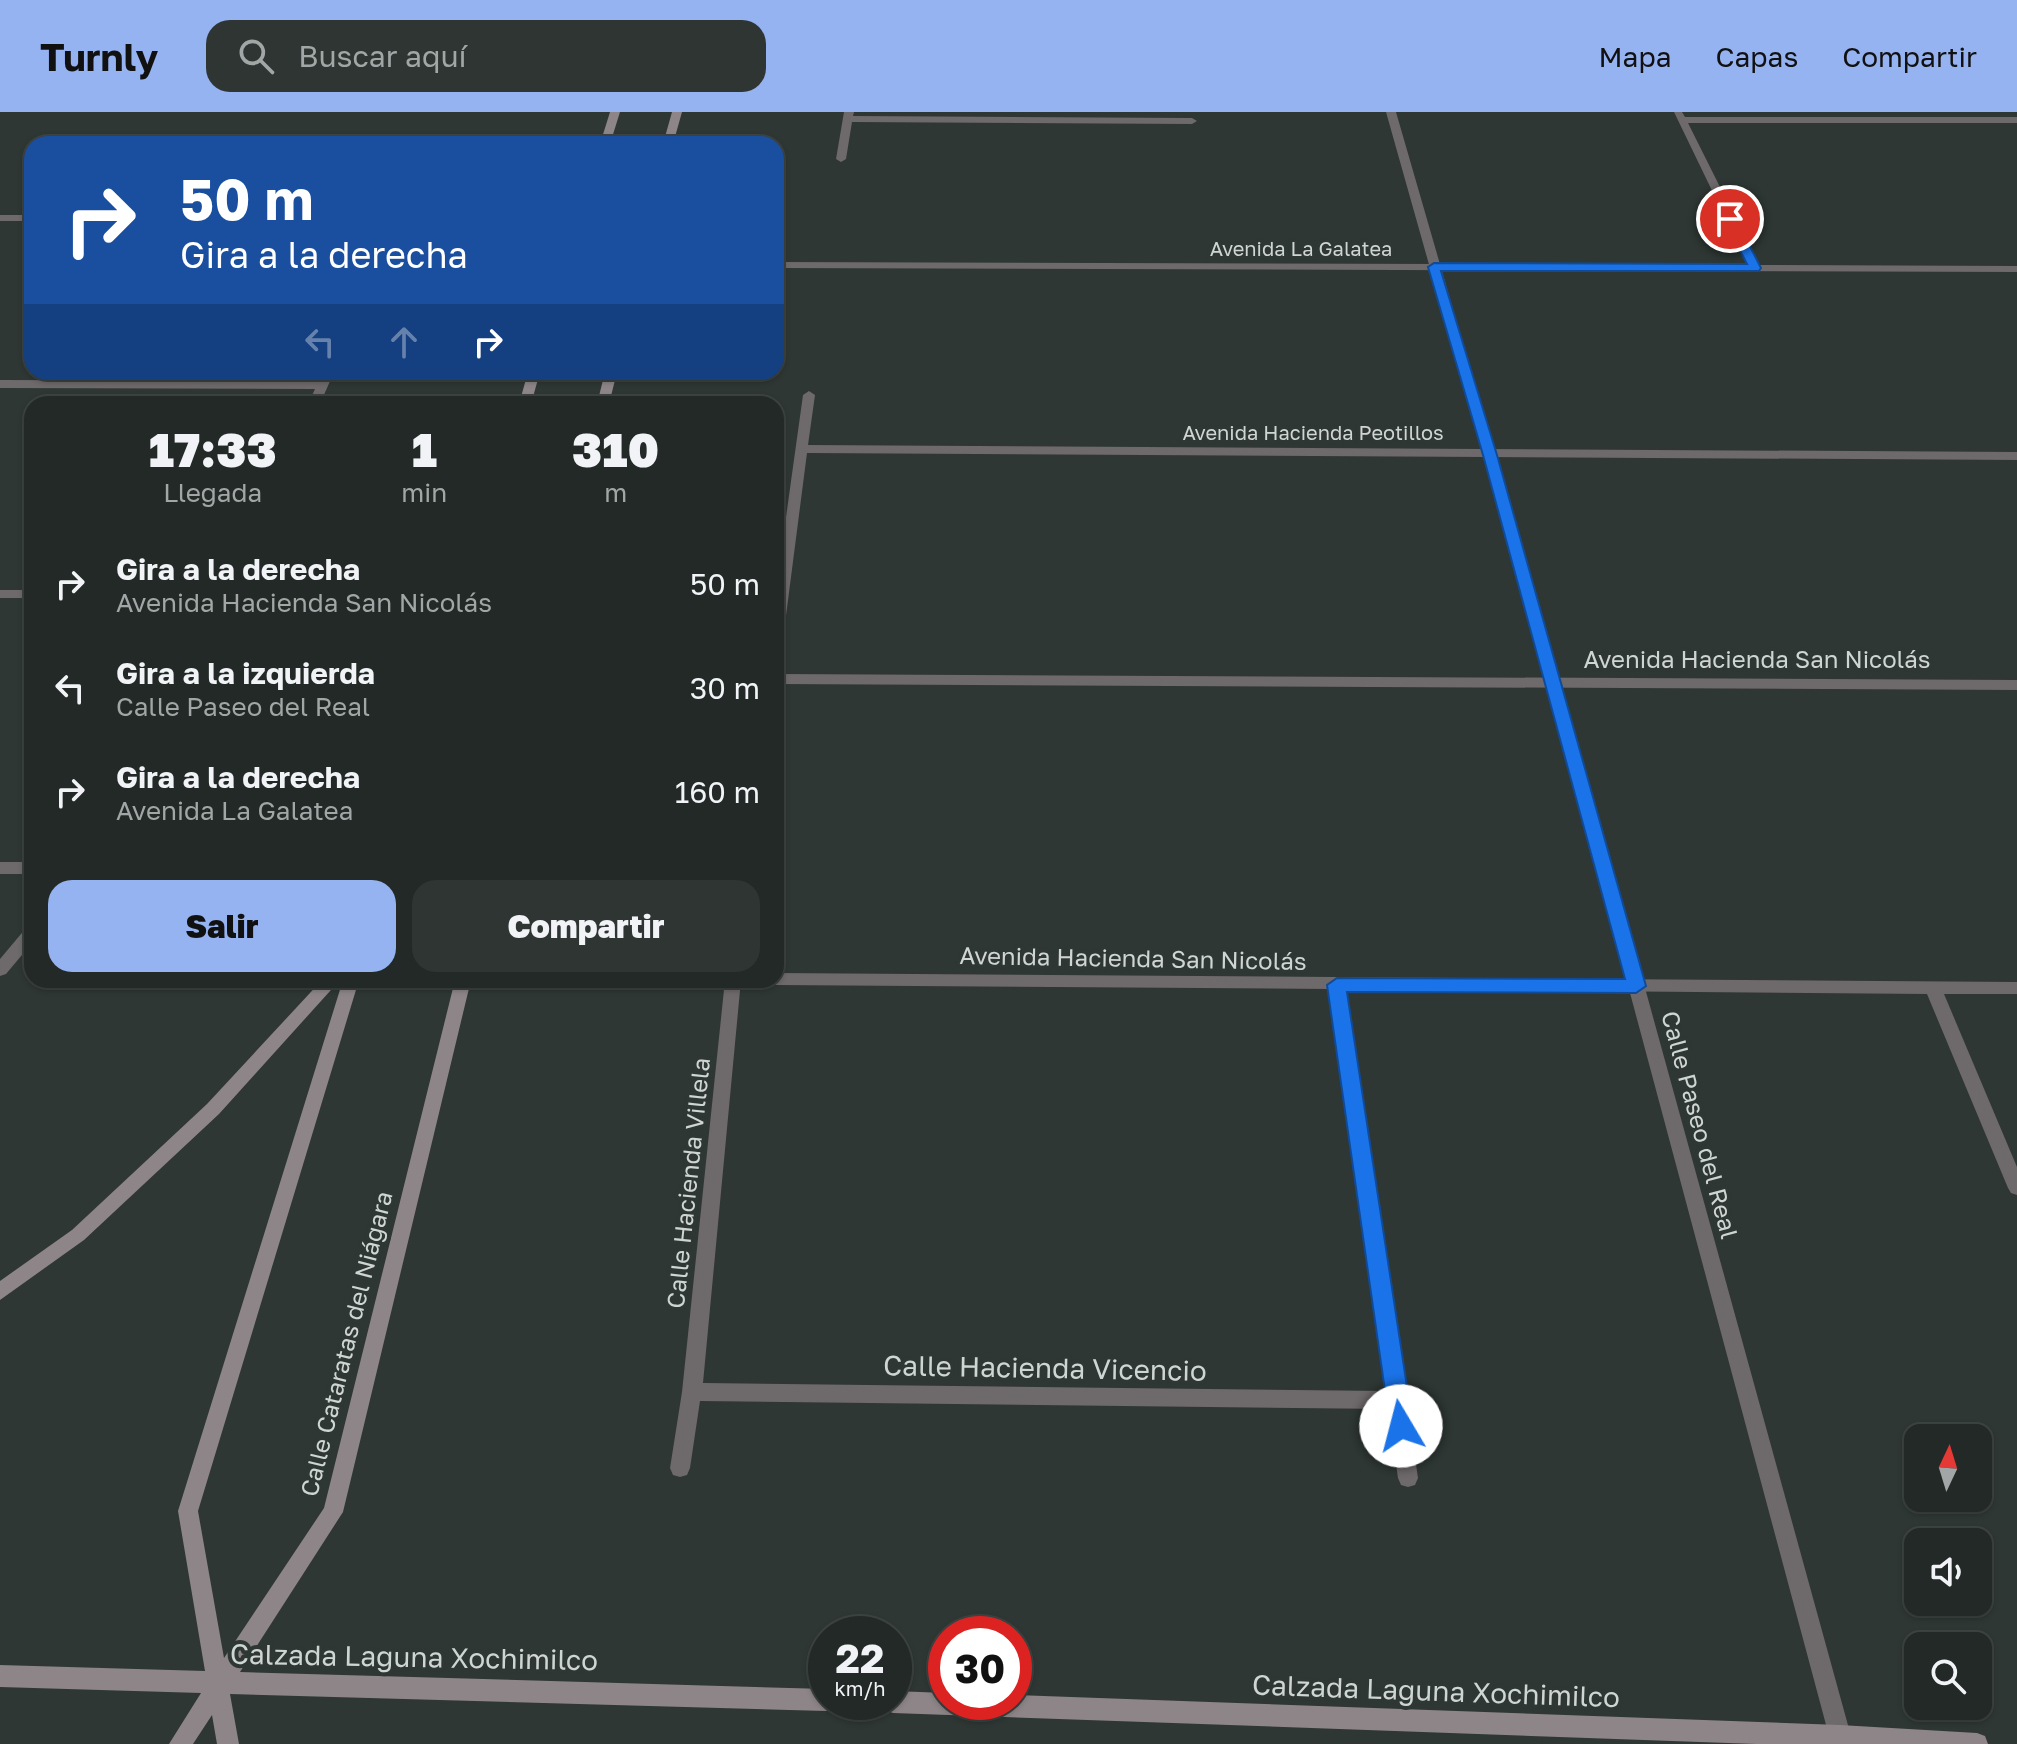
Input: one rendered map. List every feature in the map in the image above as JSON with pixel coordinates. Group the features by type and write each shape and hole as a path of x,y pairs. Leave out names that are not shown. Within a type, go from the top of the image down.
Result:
{"main road":[{"path":"608,136 615,112"},
{"path":"670,136 677,112"},
{"path":"0,1292 78,1235 213,1109 325,988"},
{"path":"228,1744 220,1683 188,1511 349,988"},
{"name":"Calle Cataratas del Niágara","path":"180,1744 333,1512 461,988"},
{"name":"Calzada Laguna Xochimilco","path":"0,1676 808,1699"},
{"name":"Calzada Laguna Xochimilco","path":"912,1703 1840,1736 1977,1744"}],"street":[{"name":"Calle Paseo del Real","path":"1391,112 1554,683 1840,1736"},
{"path":"841,159 848,116 1103,116 1192,121"},
{"path":"1755,268 1679,116 2017,120"},
{"path":"0,218 24,218"},
{"name":"Avenida La Galatea","path":"784,265 2017,269"},
{"path":"317,396 324,380"},
{"path":"0,384 322,385"},
{"path":"784,578 809,395"},
{"name":"Avenida Hacienda Peotillos","path":"801,449 2017,456"},
{"path":"0,594 24,594"},
{"name":"Avenida Hacienda San Nicolás","path":"784,679 2017,685"},
{"path":"0,868 24,868"},
{"path":"0,970 24,942"},
{"name":"Avenida Hacienda San Nicolás","path":"784,979 2017,988"},
{"path":"1337,985 1408,1478"},
{"name":"Calle Hacienda Villela","path":"680,1468 692,1392 732,988"},
{"path":"1933,988 2017,1188"},
{"name":"Calle Hacienda Vicencio","path":"692,1392 1398,1400"}],"route":[{"path":"1401,1426 1337,985 1636,986 1490,455 1434,267 1755,268 1730,219"}]}
